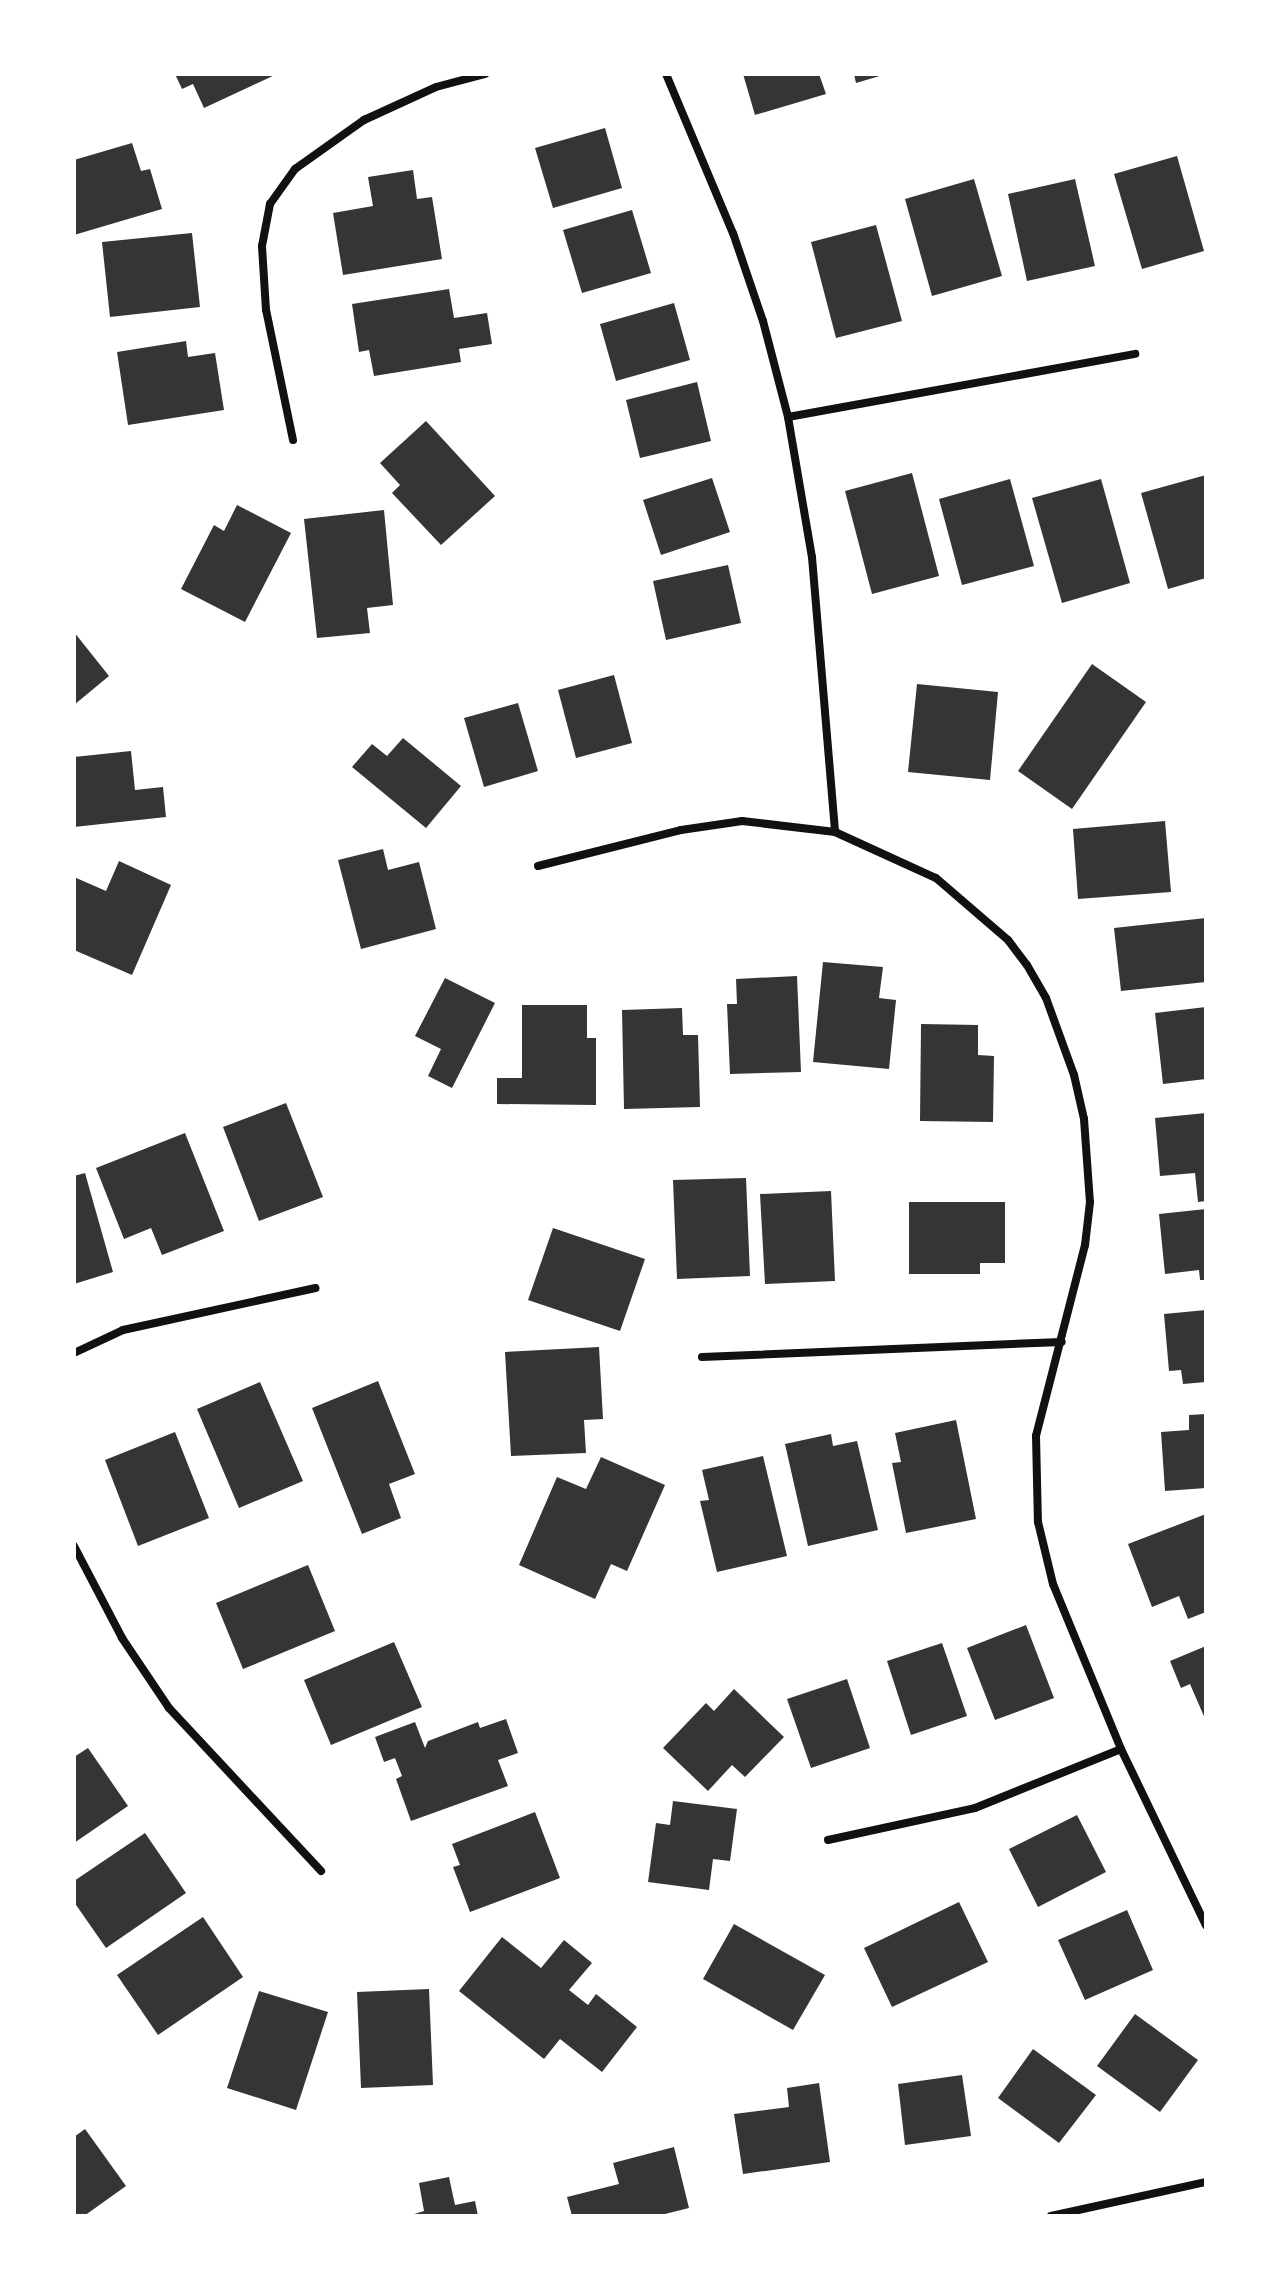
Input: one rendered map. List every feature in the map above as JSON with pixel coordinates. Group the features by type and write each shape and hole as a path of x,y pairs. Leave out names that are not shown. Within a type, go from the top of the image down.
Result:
{"street":[{"path":"293,440 262,269 264,225 279,186 316,152 364,120 436,87 485,74"},
{"path":"666,74 729,221 763,321 788,417 812,557 835,832"},
{"path":"788,417 1135,354"},
{"path":"538,866 681,830 742,821 835,832 911,864 963,899 1008,940 1046,998 1074,1075 1089,1162 1085,1245 1036,1436 1038,1522 1053,1584 1121,1749 1206,1926"},
{"path":"74,1353 123,1330 315,1288"},
{"path":"702,1357 1062,1342"},
{"path":"74,1546 122,1638 169,1708 321,1871"},
{"path":"828,1840 975,1808 1121,1749"},
{"path":"1051,2216 1206,2182"}],"building":[{"path":"175,74 277,74 204,108 193,84 182,89"},
{"path":"743,74 819,74 826,94 755,115"},
{"path":"854,74 883,74 883,75 856,83"},
{"path":"605,128 622,188 553,208 535,148"},
{"path":"132,143 141,171 150,169 162,209 74,235 74,160"},
{"path":"1177,156 1204,251 1142,269 1114,174"},
{"path":"413,170 417,199 432,197 442,259 343,275 333,213 373,206 368,177"},
{"path":"974,179 1002,276 932,296 905,199"},
{"path":"1075,179 1095,266 1027,281 1008,194"},
{"path":"632,210 651,273 582,293 563,230"},
{"path":"876,225 902,321 836,338 811,242"},
{"path":"192,233 200,307 110,317 102,242"},
{"path":"449,289 454,318 487,313 492,344 459,349 461,362 374,376 369,350 359,352 352,304"},
{"path":"674,303 690,360 616,381 600,324"},
{"path":"186,341 188,357 215,353 224,410 128,425 117,352"},
{"path":"697,382 711,441 640,458 626,400"},
{"path":"426,421 495,496 441,545 392,493 400,485 380,463"},
{"path":"912,473 939,576 872,594 845,491"},
{"path":"1206,475 1206,578 1168,589 1141,493"},
{"path":"712,478 730,532 661,555 643,500"},
{"path":"1010,479 1034,566 962,585 939,499"},
{"path":"1101,479 1130,583 1062,603 1032,498"},
{"path":"237,505 291,533 245,622 181,589 214,525 224,531"},
{"path":"384,510 393,605 367,608 370,633 317,638 304,519"},
{"path":"728,565 741,623 666,640 653,581"},
{"path":"74,632 109,676 74,705"},
{"path":"1092,664 1146,702 1072,809 1018,771"},
{"path":"614,675 632,743 576,758 558,690"},
{"path":"917,684 998,692 990,780 908,772"},
{"path":"518,703 538,771 484,787 464,718"},
{"path":"403,738 461,786 426,828 352,767 372,744 387,756"},
{"path":"131,751 135,790 163,787 166,817 74,827 74,757"},
{"path":"1165,821 1171,892 1078,899 1073,829"},
{"path":"383,849 388,870 419,862 436,929 361,949 338,860"},
{"path":"119,861 171,885 132,975 74,950 74,877 106,891"},
{"path":"1206,918 1206,982 1121,991 1114,928"},
{"path":"823,962 883,967 879,998 896,1000 889,1069 813,1062"},
{"path":"797,976 801,1072 730,1074 727,1004 737,1004 736,979"},
{"path":"445,978 495,1003 452,1088 428,1076 441,1049 415,1036"},
{"path":"522,1005 587,1005 587,1038 596,1038 596,1105 497,1104 497,1078 522,1078"},
{"path":"1206,1007 1206,1079 1163,1084 1155,1013"},
{"path":"682,1008 683,1035 698,1035 700,1107 624,1109 622,1010"},
{"path":"921,1024 978,1025 978,1055 994,1056 993,1122 920,1121"},
{"path":"286,1103 323,1197 259,1221 223,1127"},
{"path":"1206,1113 1206,1201 1198,1202 1195,1173 1160,1176 1155,1118"},
{"path":"185,1133 224,1231 162,1255 151,1228 124,1239 96,1168"},
{"path":"85,1173 113,1272 74,1284 74,1176"},
{"path":"746,1178 750,1276 677,1279 673,1180"},
{"path":"831,1191 835,1281 765,1284 760,1194"},
{"path":"909,1202 1005,1202 1005,1263 980,1263 980,1274 909,1274"},
{"path":"1206,1209 1206,1280 1200,1280 1199,1270 1165,1274 1159,1214"},
{"path":"553,1228 645,1259 620,1331 528,1300"},
{"path":"1206,1310 1206,1382 1183,1384 1181,1370 1169,1371 1164,1314"},
{"path":"599,1347 603,1419 584,1420 586,1453 511,1456 505,1352"},
{"path":"378,1381 415,1474 389,1484 401,1518 362,1534 312,1408"},
{"path":"260,1382 303,1481 239,1508 197,1409"},
{"path":"1206,1414 1206,1488 1165,1491 1161,1432 1189,1430 1189,1415"},
{"path":"956,1420 976,1519 906,1533 892,1463 901,1462 895,1433"},
{"path":"175,1432 209,1518 138,1546 105,1460"},
{"path":"831,1434 833,1446 857,1441 878,1530 808,1546 785,1444"},
{"path":"763,1456 787,1556 717,1572 700,1501 709,1500 702,1470"},
{"path":"601,1457 665,1485 627,1571 611,1564 595,1599 519,1565 557,1477 586,1489"},
{"path":"1206,1514 1206,1612 1188,1619 1179,1596 1152,1607 1128,1544"},
{"path":"308,1565 335,1631 243,1669 216,1603"},
{"path":"1026,1625 1054,1698 995,1720 967,1648"},
{"path":"394,1642 422,1707 331,1745 304,1680"},
{"path":"942,1643 967,1716 911,1735 887,1661"},
{"path":"1206,1646 1206,1721 1190,1684 1181,1688 1170,1661"},
{"path":"847,1679 870,1748 811,1768 787,1699"},
{"path":"734,1689 784,1737 745,1777 732,1765 708,1791 663,1748 706,1703 714,1711"},
{"path":"506,1719 518,1753 498,1760 508,1786 411,1821 396,1779 402,1776 395,1758 384,1762 375,1737 415,1722 425,1748 428,1741 478,1722 480,1728"},
{"path":"88,1748 128,1806 74,1843 74,1757"},
{"path":"673,1801 737,1809 730,1861 713,1859 709,1890 648,1882 656,1823 670,1825"},
{"path":"535,1812 560,1878 470,1912 453,1867 460,1865 452,1844"},
{"path":"1077,1815 1106,1872 1038,1907 1009,1849"},
{"path":"145,1833 186,1893 106,1948 74,1902 74,1881"},
{"path":"959,1902 988,1962 892,2007 864,1948"},
{"path":"1127,1910 1153,1970 1085,2000 1058,1940"},
{"path":"203,1917 243,1977 158,2035 117,1975"},
{"path":"734,1924 825,1975 793,2030 703,1979"},
{"path":"502,1937 541,1968 564,1940 592,1963 569,1990 588,2005 596,1994 637,2027 602,2072 560,2039 544,2059 459,1991"},
{"path":"429,1989 433,2085 361,2088 357,1992"},
{"path":"259,1991 328,2012 296,2110 227,2088"},
{"path":"1135,2014 1198,2060 1160,2112 1097,2066"},
{"path":"1033,2049 1096,2095 1059,2143 998,2098"},
{"path":"962,2075 971,2136 905,2145 898,2084"},
{"path":"819,2083 830,2162 743,2174 734,2114 789,2107 787,2088"},
{"path":"85,2129 126,2186 84,2216 74,2216 74,2137"},
{"path":"674,2147 689,2208 657,2216 572,2216 567,2197 619,2184 613,2163"},
{"path":"449,2177 455,2205 475,2201 478,2216 408,2216 424,2211 419,2183"}]}
